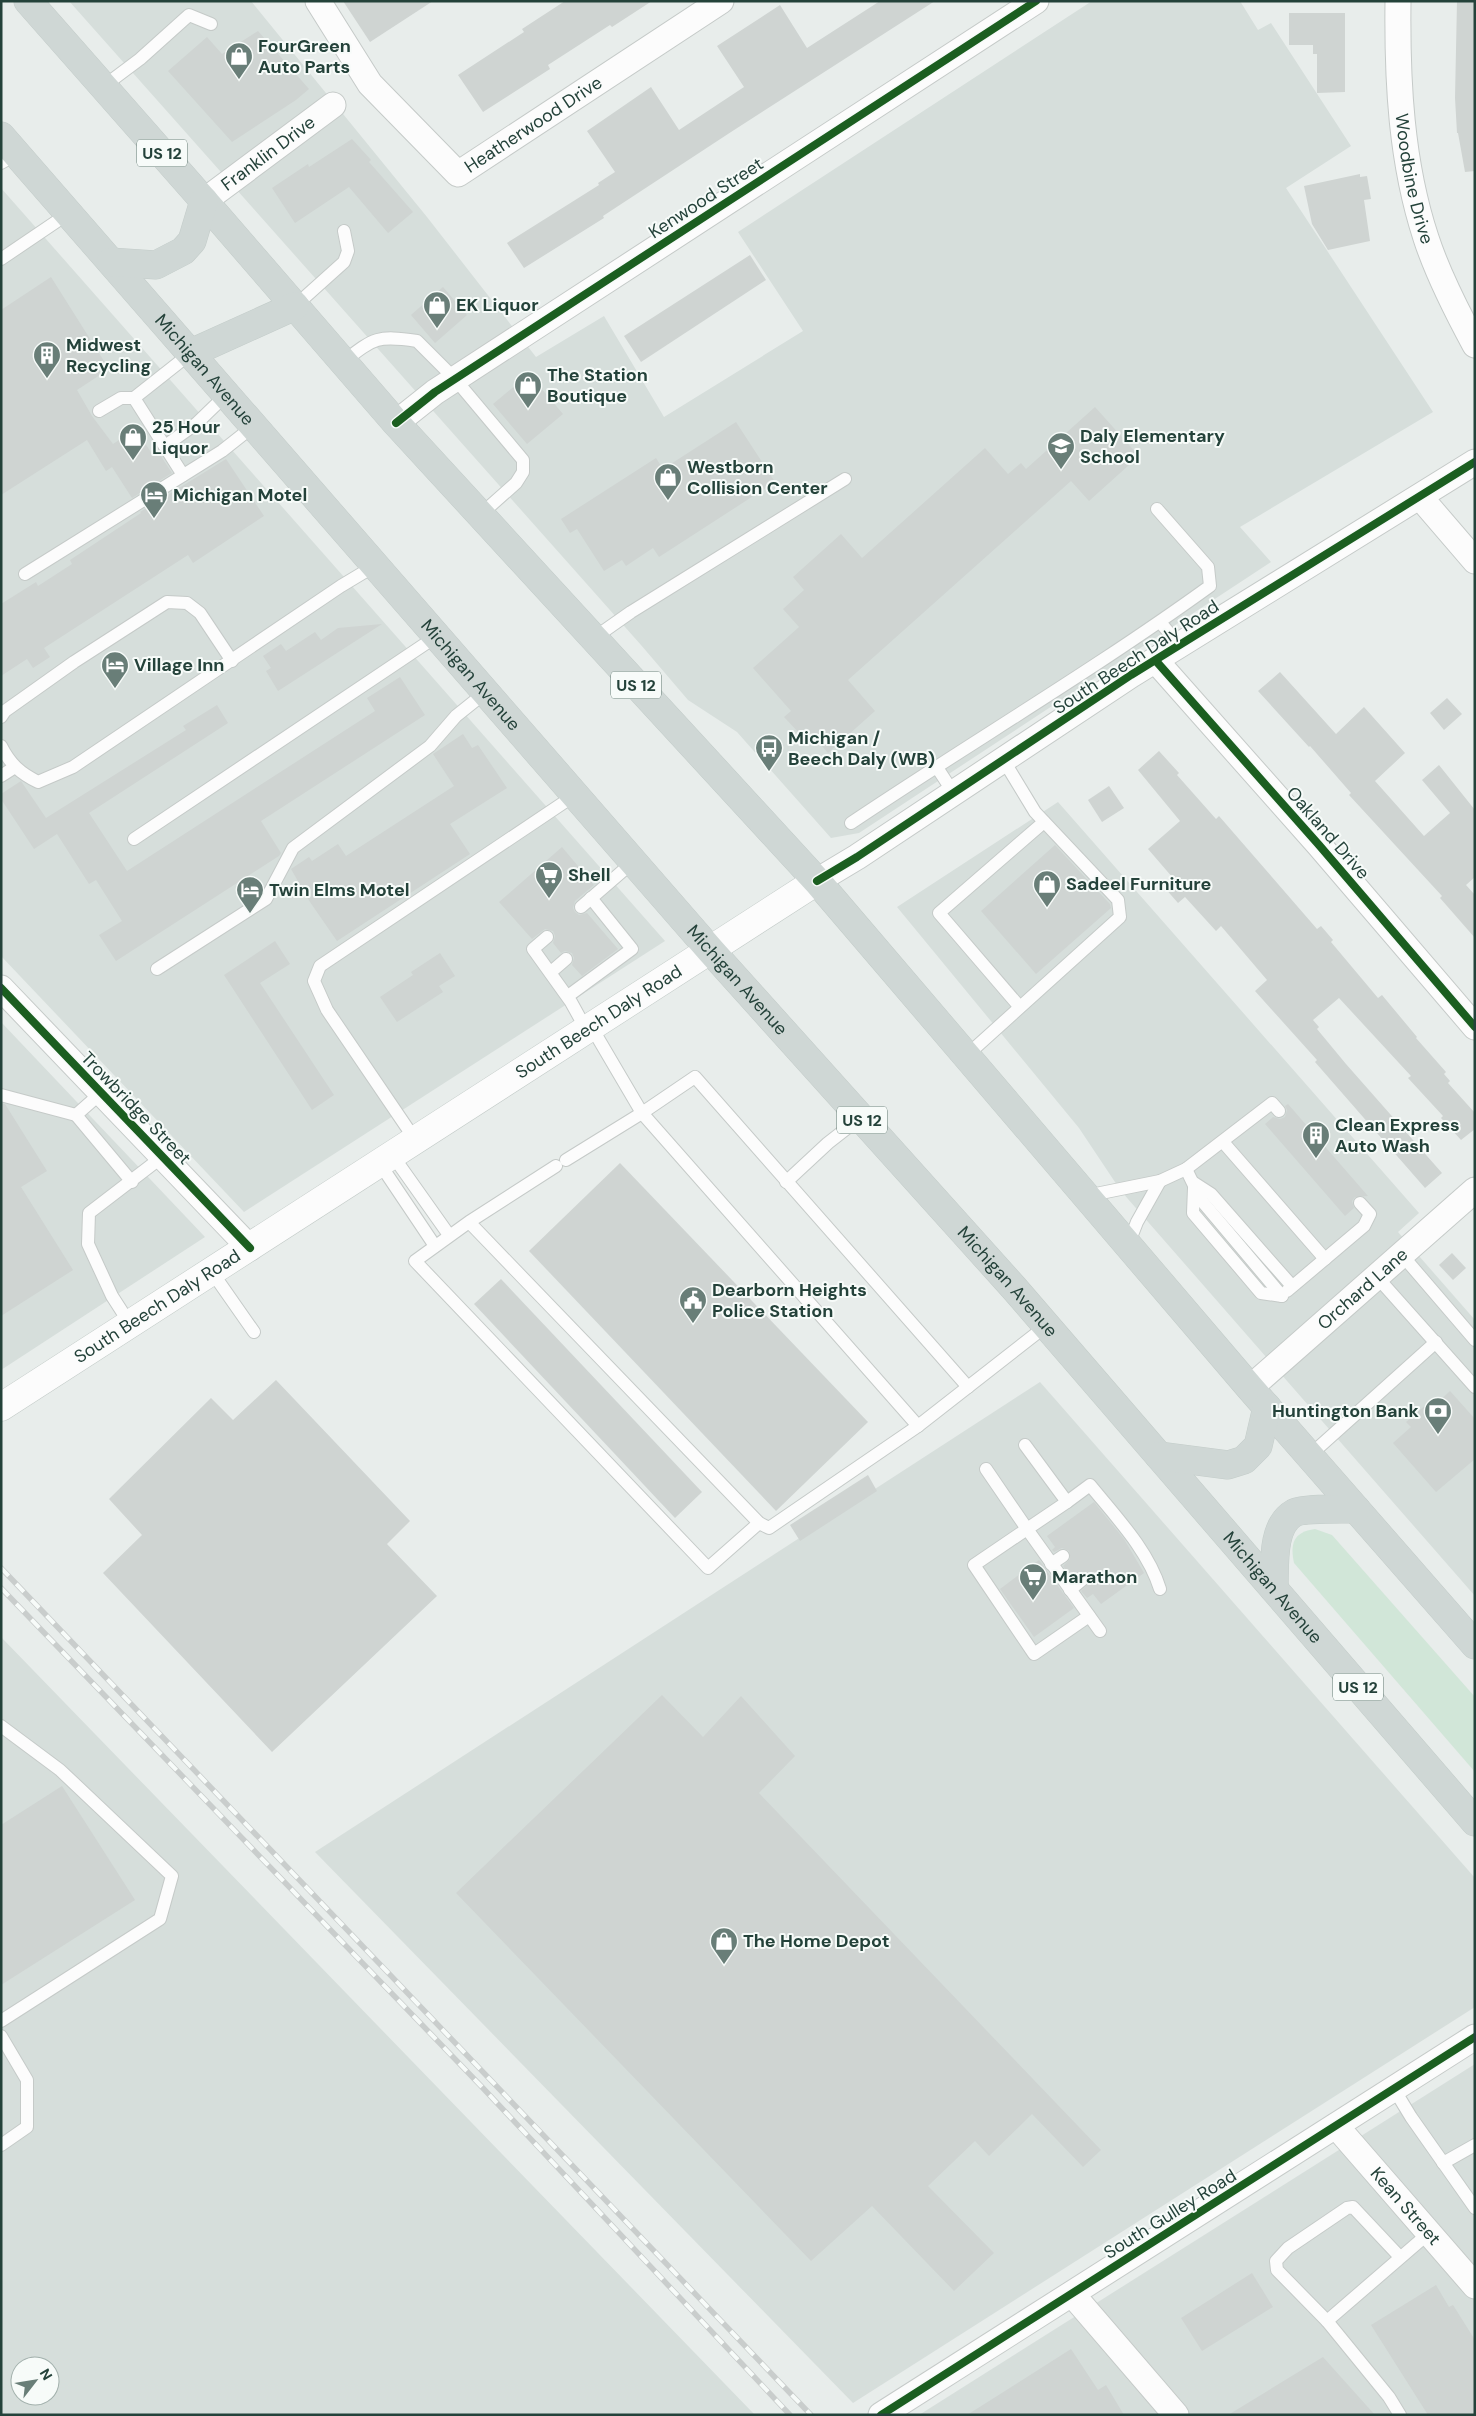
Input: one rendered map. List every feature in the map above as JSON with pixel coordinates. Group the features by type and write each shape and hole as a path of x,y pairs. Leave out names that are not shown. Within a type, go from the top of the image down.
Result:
{"main road":[{"name":"US 12","path":"35,3 104,86 396,423 817,881 1258,1397 1475,1644"},
{"name":"Michigan Avenue","path":"6,151 69,213 710,951 1046,1326 1475,1822"},
{"path":"111,262 156,265 176,256 192,241 204,201"},
{"path":"191,353 295,306"},
{"name":"South Beech Daly Road","path":"1,1406 387,1160 817,881"},
{"path":"1159,1456 1228,1464 1244,1460 1258,1446 1258,1397"},
{"path":"1274,1589 1277,1540 1284,1524 1295,1513 1356,1509"}],"street":[{"name":"Heatherwood Drive","path":"318,1 370,84 458,174 721,1"},
{"name":"Kenwood Street","path":"396,423 455,379 1036,1"},
{"name":"Woodbine Drive","path":"1398,1 1397,46 1401,120 1410,179 1426,238 1448,294 1475,345"},
{"name":"Franklin Drive","path":"204,201 333,105"},
{"name":"South Beech Daly Road","path":"817,881 857,857 953,792 1004,761 1156,661 1475,462"},
{"path":"1420,497 1475,561"},
{"name":"Oakland Drive","path":"1156,661 1326,852 1475,1027"},
{"name":"Trowbridge Street","path":"1,988 250,1248"},
{"name":"Orchard Lane","path":"1258,1397 1377,1277 1475,1190"},
{"name":"South Gulley Road","path":"888,2413 1475,2037"},
{"name":"Kean Street","path":"1336,2126 1475,2286"},
{"path":"1072,2294 1176,2415"}],"lane":[{"path":"104,86 140,59 188,15 211,24"},
{"path":"1,258 69,213"},
{"path":"295,306 344,262 348,251 344,231"},
{"path":"343,362 369,341 380,338 417,341 455,379 522,460 523,472 516,483 480,515"},
{"path":"99,411 121,398 134,398 191,353"},
{"path":"165,446 197,423 227,394"},
{"path":"134,398 183,475"},
{"path":"25,574 222,451 255,426"},
{"path":"594,638 630,612 845,479"},
{"path":"851,823 1160,622 1210,586 1208,567 1157,509"},
{"path":"1,746 22,774 38,782 73,767 341,586 376,565"},
{"path":"1,717 5,711 74,662 167,602 187,603 200,613 232,661"},
{"path":"1160,622 1180,646"},
{"path":"134,840 438,636"},
{"path":"157,969 266,899 293,848 430,746 456,716 486,692"},
{"path":"966,1056 1019,1006 1120,917 1118,900 1035,812 1004,761"},
{"path":"936,766 953,792"},
{"path":"1,776 15,767"},
{"path":"416,1141 327,1010 314,981 320,966 575,795"},
{"path":"1019,1006 939,913 1044,822"},
{"path":"568,996 632,949 603,923 586,902 633,862"},
{"path":"547,937 533,950 568,996 642,1113 918,1426"},
{"path":"551,972 566,959"},
{"path":"759,1523 708,1568 415,1261 448,1235 642,1113 695,1077 968,1387"},
{"path":"76,1115 101,1092"},
{"path":"1,1095 76,1115 132,1182"},
{"path":"1086,1196 1160,1181 1186,1169 1272,1103 1279,1111"},
{"path":"786,1182 828,1143 860,1118"},
{"path":"1222,1142 1325,1258"},
{"path":"130,1324 112,1296 88,1244 89,1213 132,1182 162,1157"},
{"path":"387,1160 448,1235"},
{"path":"387,1160 435,1246"},
{"path":"1186,1169 1201,1200 1282,1296 1364,1226 1370,1214 1360,1203"},
{"path":"1128,1246 1137,1222 1160,1181"},
{"path":"1194,1183 1211,1194 1292,1286"},
{"path":"469,1222 759,1523 769,1528 918,1426 1046,1326"},
{"path":"1402,1255 1475,1340"},
{"path":"212,1272 254,1332"},
{"path":"1377,1277 1475,1387"},
{"path":"1310,1456 1436,1342"},
{"path":"1024,1445 1067,1502"},
{"path":"986,1469 1051,1564 1100,1631"},
{"path":"1089,1616 1034,1654 974,1565 1090,1485 1154,1571 1160,1589"},
{"path":"1051,1564 1062,1556"},
{"path":"1070,1590 1082,1580"},
{"path":"1,1726 60,1770 172,1876 160,1919 1,2021"},
{"path":"1,2036 27,2080 27,2127 1,2144"},
{"path":"1394,2089 1475,2208"},
{"path":"1443,2163 1475,2145"},
{"path":"1400,2257 1353,2207 1346,2208 1288,2248 1276,2261 1277,2270 1327,2321 1366,2367 1400,2415"},
{"path":"1327,2321 1429,2233"}],"shaded area":[{"name":"Daly Elementary School","path":"69,1 251,1 427,217 536,357 604,316 664,417 803,331 738,232 1092,1 1240,1 1258,30 1271,23 1351,146 1286,188 1433,412 1240,527 1271,562 859,833 831,838 737,732 688,700"},
{"path":"1,188 665,941 244,1212 1,956"},
{"path":"1058,802 1419,1213 1398,1232 1475,1320 1475,1596 1121,1191 1079,1128 897,907"},
{"path":"1,1022 205,1237 1,1370"},
{"path":"1040,1382 1475,1878 1475,2007 853,2403 315,1852"},
{"path":"1,1637 755,2415 1,2415"},
{"path":"1475,2064 1475,2415 919,2415"}],"green space":[{"path":"1315,1529 1332,1535 1475,1697 1475,1772 1294,1563 1292,1550 1295,1540 1302,1533"}],"building":[{"path":"343,1 433,1 370,42"},
{"path":"565,1 652,1 612,27 610,25 548,65 550,69 483,112 458,75 524,32 522,29"},
{"path":"880,1 935,1 731,132 603,216 604,218 524,268 507,243 599,185 598,183 615,172 587,131 651,87 679,130 744,87 717,46 780,5 807,48"},
{"path":"1457,1 1475,1 1475,171 1465,172 1457,133 1455,98"},
{"path":"1289,13 1345,13 1345,92 1317,93 1317,54 1313,54 1313,45 1289,45"},
{"name":"FourGreen Auto Parts","path":"258,31 309,89 296,100 232,142 168,71 207,37 222,54"},
{"path":"352,139 371,160 369,162 413,212 388,233 349,187 295,223 272,188 308,164 309,167"},
{"path":"1360,174 1360,177 1367,176 1371,199 1364,200 1370,241 1328,250 1312,224 1304,186"},
{"path":"750,255 766,280 641,362 624,336"},
{"name":"Midwest Recycling","path":"51,277 109,369 77,390 92,416 113,444 136,429 152,454 157,450 172,473 132,498 112,467 106,471 87,440 1,495 1,310"},
{"name":"EK Liquor","path":"443,287 467,315 435,343 411,315"},
{"name":"The Station Boutique","path":"529,374 563,414 527,444 493,404"},
{"path":"1095,407 1139,456 1089,501 1071,481 848,680 875,711 828,753 806,728 800,734 784,717 791,711 753,668 799,627 783,609 804,590 793,577 841,534 862,558 985,448 1008,474 1021,463 1026,469"},
{"name":"Westborn Collision Center","path":"736,422 775,482 659,557 653,548 626,566 622,560 604,571 577,529 570,533 561,519 656,458 663,469"},
{"path":"226,459 264,516 193,563 188,555 44,648 50,657 33,668 27,659 1,676 1,604 36,582 38,586 72,564 70,560 140,512"},
{"path":"382,624 278,691 266,671 271,668 263,656 281,644 286,651 315,632 321,640 338,628"},
{"path":"1280,672 1336,734 1364,707 1405,753 1375,781 1424,836 1450,813 1422,780 1439,765 1475,810 1475,877 1466,885 1475,895 1475,938 1440,898 1442,896 1349,795 1351,793 1310,746 1258,691"},
{"path":"400,677 425,715 261,821 281,853 279,856 116,961 99,935 122,921 96,880 89,884 57,834 34,849 1,799 1,794 21,781 46,818 186,730 183,726 217,705 228,723 89,813 127,871 375,711 367,698"},
{"path":"1447,698 1462,714 1444,730 1430,713"},
{"path":"463,734 472,748 478,745 507,788 450,824 470,854 337,941 310,902 291,869 309,857 312,861 338,844 346,856 454,786 433,754"},
{"path":"1159,751 1179,773 1177,775 1216,819 1219,816 1317,929 1321,926 1333,940 1331,942 1378,998 1382,995 1446,1072 1444,1074 1450,1081 1448,1083 1475,1113 1475,1129 1461,1140 1441,1118 1443,1116 1408,1078 1411,1076 1339,998 1313,1020 1319,1027 1317,1029 1346,1064 1442,1173 1425,1188 1315,1062 1317,1060 1255,991 1267,980 1221,926 1216,931 1185,897 1178,903 1164,887 1173,878 1148,849 1180,821 1138,770"},
{"path":"1109,786 1124,808 1102,822 1088,800"},
{"name":"Sadeel Furniture","path":"1055,845 1110,904 1111,908 1036,974 981,911"},
{"path":"562,847 594,885 575,901 573,908 575,912 579,915 587,913 618,949 582,976 572,965 574,958 572,953 565,951 561,953 553,943 555,936 553,931 545,929 532,939 499,902"},
{"path":"275,941 290,964 260,983 334,1095 312,1110 224,975"},
{"path":"440,953 455,976 439,986 443,992 397,1022 380,997 413,975 411,972"},
{"path":"1,1103 5,1104 47,1171 21,1187 73,1270 1,1316"},
{"name":"Clean Express Auto Wash","path":"1288,1104 1368,1196 1355,1197 1352,1201 1354,1208 1345,1216 1265,1124 1273,1117 1280,1119 1285,1117 1287,1110 1285,1106"},
{"path":"620,1163 868,1422 776,1511 529,1251"},
{"path":"1452,1253 1466,1268 1453,1280 1439,1265"},
{"path":"501,1279 702,1492 675,1518 474,1304"},
{"path":"276,1380 410,1521 387,1544 437,1596 272,1752 103,1573 142,1535 109,1499 211,1398 233,1420"},
{"name":"Huntington Bank","path":"1450,1391 1475,1419 1475,1459 1436,1492 1393,1443 1411,1427 1406,1422 1428,1403 1432,1408"},
{"path":"868,1475 877,1491 800,1541 790,1525"},
{"path":"1094,1502 1124,1539 1144,1573 1101,1604 1093,1594 1087,1598 1081,1591 1089,1583 1088,1574 1080,1572 1072,1578 1063,1566 1070,1559 1069,1551 1062,1548 1054,1552 1052,1550 1055,1547 1047,1536"},
{"name":"Marathon","path":"1039,1560 1074,1608 1034,1637 1000,1589"},
{"name":"The Home Depot","path":"662,1695 703,1737 741,1696 795,1756 759,1793 1101,2150 1083,2167 1032,2114 989,2156 975,2141 928,2186 994,2253 954,2291 872,2206 811,2261 456,1893"},
{"path":"62,1786 135,1900 1,1985 1,1825"},
{"path":"1252,2273 1273,2307 1202,2351 1181,2318"},
{"path":"1436,2285 1449,2307 1453,2305 1475,2340 1475,2415 1428,2415 1371,2325"},
{"path":"1071,2349 1098,2390 1106,2385 1124,2415 967,2415"},
{"path":"1323,2357 1375,2415 1228,2415"}],"railway":[{"path":"1,1568 811,2415"},
{"path":"1,1588 481,2086 790,2415"}],"cycle path":[{"path":"396,423 435,392 1036,1"},
{"path":"817,881 857,857 1131,675 1475,462"},
{"path":"1156,661 1319,845 1475,1027"},
{"path":"1,988 250,1248"},
{"path":"881,2415 1475,2037"}],"place":[{"name":"FourGreen Auto Parts","path":"239,80"},
{"name":"EK Liquor","path":"437,329"},
{"name":"Midwest Recycling","path":"47,379"},
{"name":"The Station Boutique","path":"528,409"},
{"name":"25 Hour Liquor","path":"133,461"},
{"name":"Daly Elementary School","path":"1061,470"},
{"name":"Westborn Collision Center","path":"668,501"},
{"name":"Michigan Motel","path":"154,519"},
{"name":"Village Inn","path":"115,689"},
{"name":"Michigan / Beech Daly (WB)","path":"769,772"},
{"name":"Shell","path":"549,899"},
{"name":"Sadeel Furniture","path":"1047,908"},
{"name":"Twin Elms Motel","path":"250,914"},
{"name":"Clean Express Auto Wash","path":"1316,1159"},
{"name":"Dearborn Heights Police Station","path":"693,1324"},
{"name":"Huntington Bank","path":"1438,1435"},
{"name":"Marathon","path":"1033,1601"},
{"name":"The Home Depot","path":"724,1965"}]}
